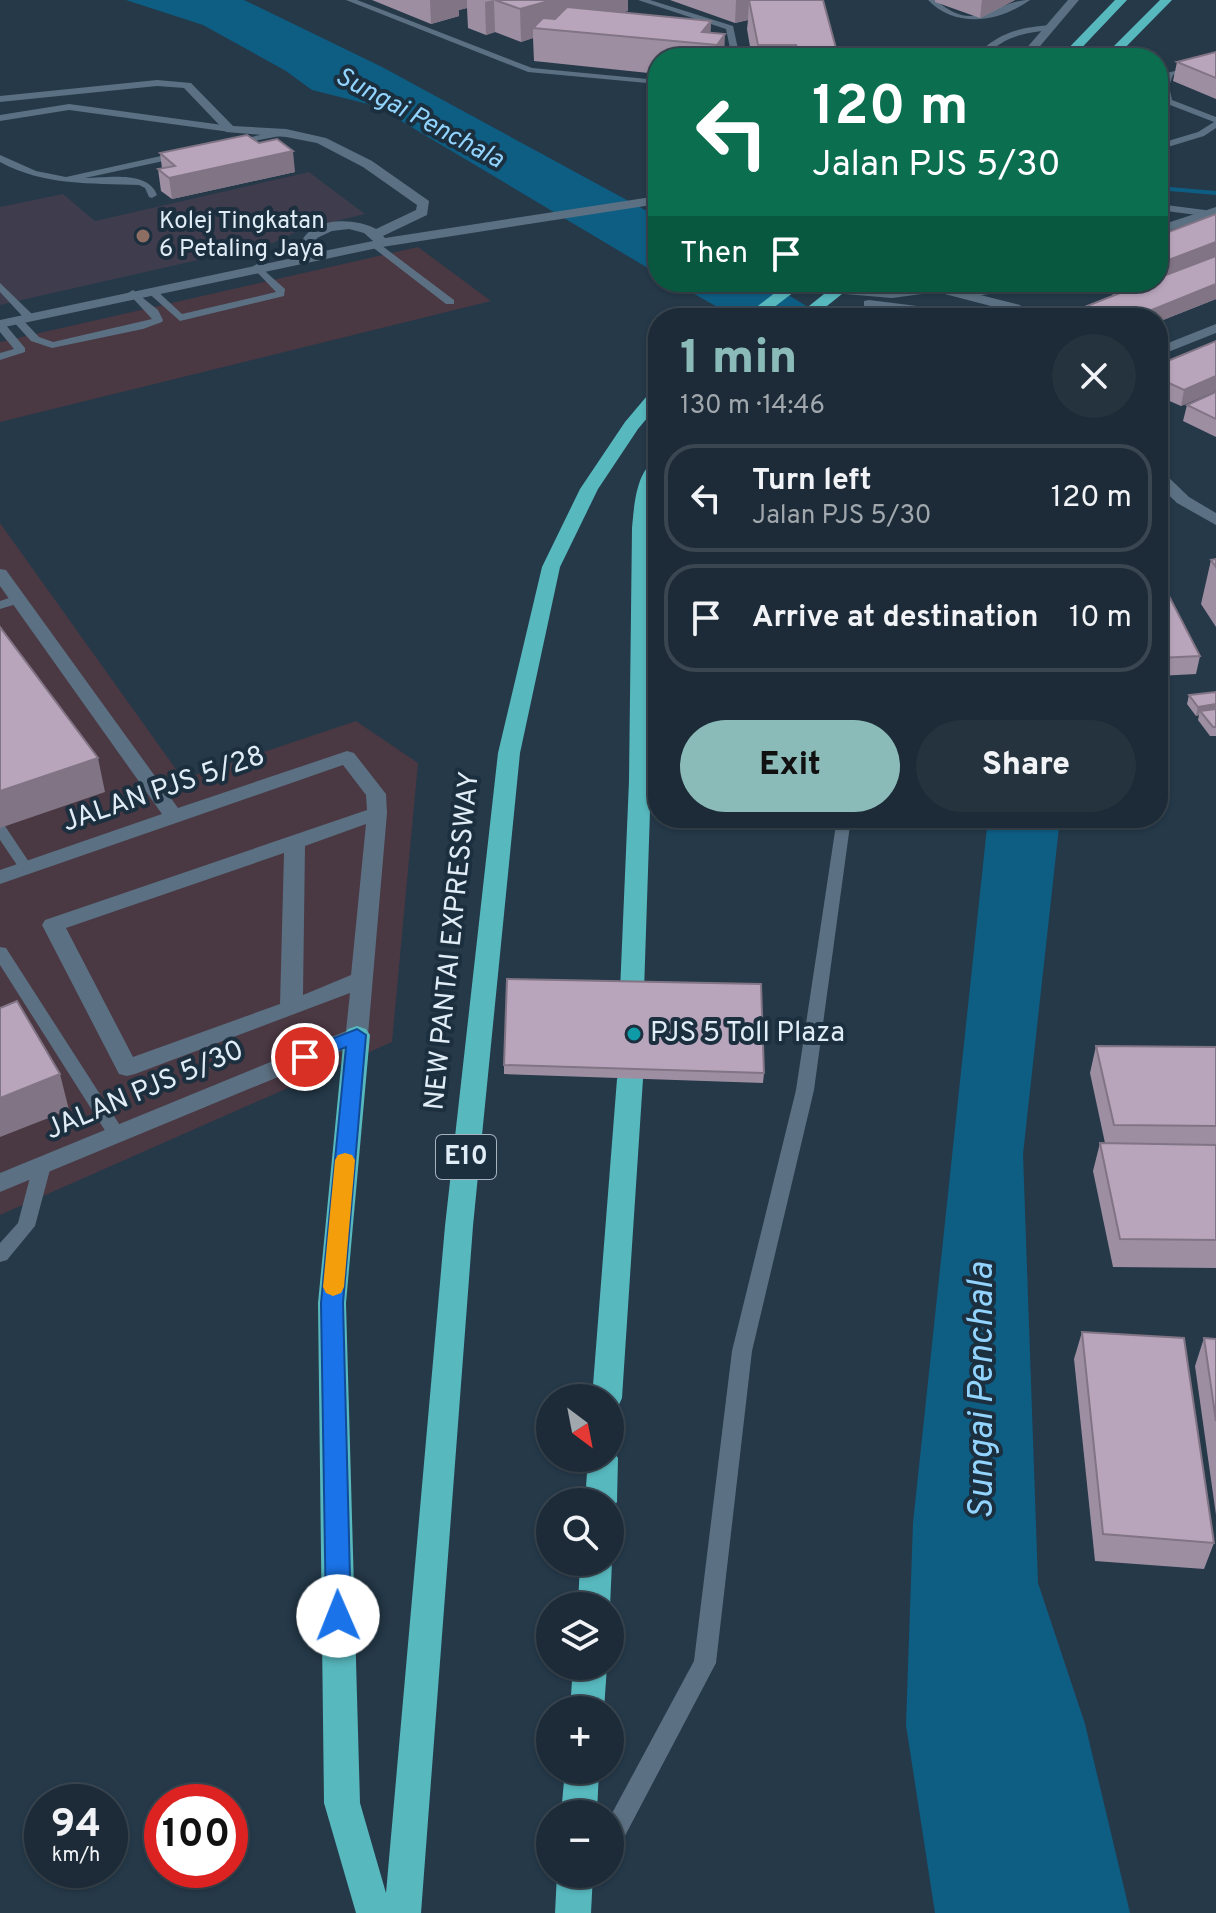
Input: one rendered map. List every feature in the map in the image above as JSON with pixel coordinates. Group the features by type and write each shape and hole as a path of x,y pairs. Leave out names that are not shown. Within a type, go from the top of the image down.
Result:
{"highway":[{"path":"1118,48 1163,3 1177,0"},
{"path":"1074,48 1119,1"},
{"path":"764,308 785,292"},
{"path":"815,308 836,292"},
{"name":"NEW PANTAI EXPRESSWAY","path":"403,1913 459,1226 509,753 551,567 589,489 648,406"},
{"path":"648,487 645,493 648,518"},
{"path":"632,991 648,555"},
{"path":"357,1035 332,1318 342,1803 374,1913"},
{"path":"608,1384 630,1079"},
{"path":"573,1912 574,1888"}],"street":[{"path":"1032,48 1074,0"},
{"path":"0,99 157,83 187,85 230,129 306,136 342,149 424,204 422,212 378,240"},
{"path":"0,324 378,240 648,201"},
{"path":"1168,227 1210,212"},
{"path":"314,256 309,241 325,229 357,226 378,240"},
{"path":"841,292 869,304 905,308"},
{"path":"857,292 888,292"},
{"path":"942,308 955,304 958,300 954,292"},
{"path":"957,292 998,308"},
{"path":"1168,348 1216,328"},
{"path":"1168,486 1183,500 1216,520"},
{"path":"0,574 9,602 174,817"},
{"name":"JALAN PJS 5/28","path":"0,877 347,757 376,794 377,813"},
{"path":"357,1035 377,813 53,925 127,1068 361,980"},
{"path":"291,1008 295,842"},
{"name":"JALAN PJS 5/30","path":"0,1183 357,1035"}],"lane":[{"path":"350,0 531,70 648,81"},
{"path":"642,0 730,28 734,48"},
{"path":"932,0 951,14 981,20 1026,0"},
{"path":"988,48 1000,38 1023,30 1050,27"},
{"path":"1168,78 1170,73 1216,64"},
{"path":"1168,101 1216,122 1201,134 1168,144"},
{"path":"0,118 69,107 230,129"},
{"path":"226,144 282,133"},
{"path":"63,180 188,153"},
{"path":"0,158 24,172 63,180 141,182 149,186 152,195"},
{"path":"1168,208 1210,212"},
{"path":"378,240 450,302"},
{"path":"150,290 180,318 280,294 281,291 271,279 257,267"},
{"path":"2,291 35,339 52,345 158,320 154,312 133,293"},
{"path":"0,324 21,350 0,357"},
{"path":"624,1815 705,1663 742,1351 805,1090 843,828"},
{"path":"0,829 26,868"},
{"path":"0,952 28,1009 117,1135"},
{"path":"0,1255 26,1226 42,1166"},
{"path":"573,1912 585,1888"}],"shaded area":[{"name":"Kolej Tingkatan 6 Petaling Jaya","path":"309,172 365,214 300,230 273,243 0,305 0,207 63,194 95,221"},
{"path":"418,247 491,301 0,422 0,342"},
{"path":"0,523 183,779 356,721 418,763 392,1042 0,1215"}],"water":[{"name":"Sungai Penchala","path":"126,0 244,0 382,67 648,212 648,268 376,106 312,90 286,71 203,25"},
{"path":"691,292 783,292 810,308 719,308"},
{"name":"Sungai Penchala","path":"987,828 1059,828 1023,1154 1038,1583 1085,1724 1130,1913 935,1913 906,1725 913,1523"}],"building":[{"path":"495,0 552,0 520,9"},
{"path":"749,0 823,0 836,48 758,45"},
{"path":"567,7 711,21 702,32 725,34 717,45 533,28 543,18 555,19"},
{"path":"1216,52 1216,78 1177,62"},
{"path":"247,135 259,143 277,139 293,151 169,178 158,169 175,166 160,153"},
{"path":"1216,214 1216,242 1168,260 1168,232"},
{"path":"1216,256 1216,284 1157,308 1087,306 1123,292 1168,292 1168,274"},
{"path":"1216,341 1216,376 1184,390 1168,383 1168,361"},
{"path":"1216,392 1216,419 1187,405"},
{"path":"1168,596 1169,596 1200,656 1168,658"},
{"path":"0,627 98,758 0,791"},
{"path":"1216,692 1216,704 1198,707 1189,695"},
{"path":"1216,709 1216,727 1213,727 1200,711"},
{"name":"PJS 5 Toll Plaza","path":"507,979 761,984 764,1073 504,1065"},
{"path":"17,1001 60,1074 0,1098 0,1008"},
{"path":"1096,1046 1216,1047 1216,1126 1114,1125"},
{"path":"1100,1143 1216,1145 1216,1240 1120,1239"},
{"path":"1082,1332 1184,1338 1214,1543 1103,1534"},
{"path":"1204,1338 1216,1339 1216,1421"}],"waterway":[{"path":"1168,189 1216,193"}],"slow traffic":[{"path":"333,1287 345,1160"}],"place":[{"name":"Kolej Tingkatan 6 Petaling Jaya","path":"143,236"},
{"name":"PJS 5 Toll Plaza","path":"634,1034"}],"route":[{"path":"305,1057 357,1035 332,1303 338,1616"}]}
